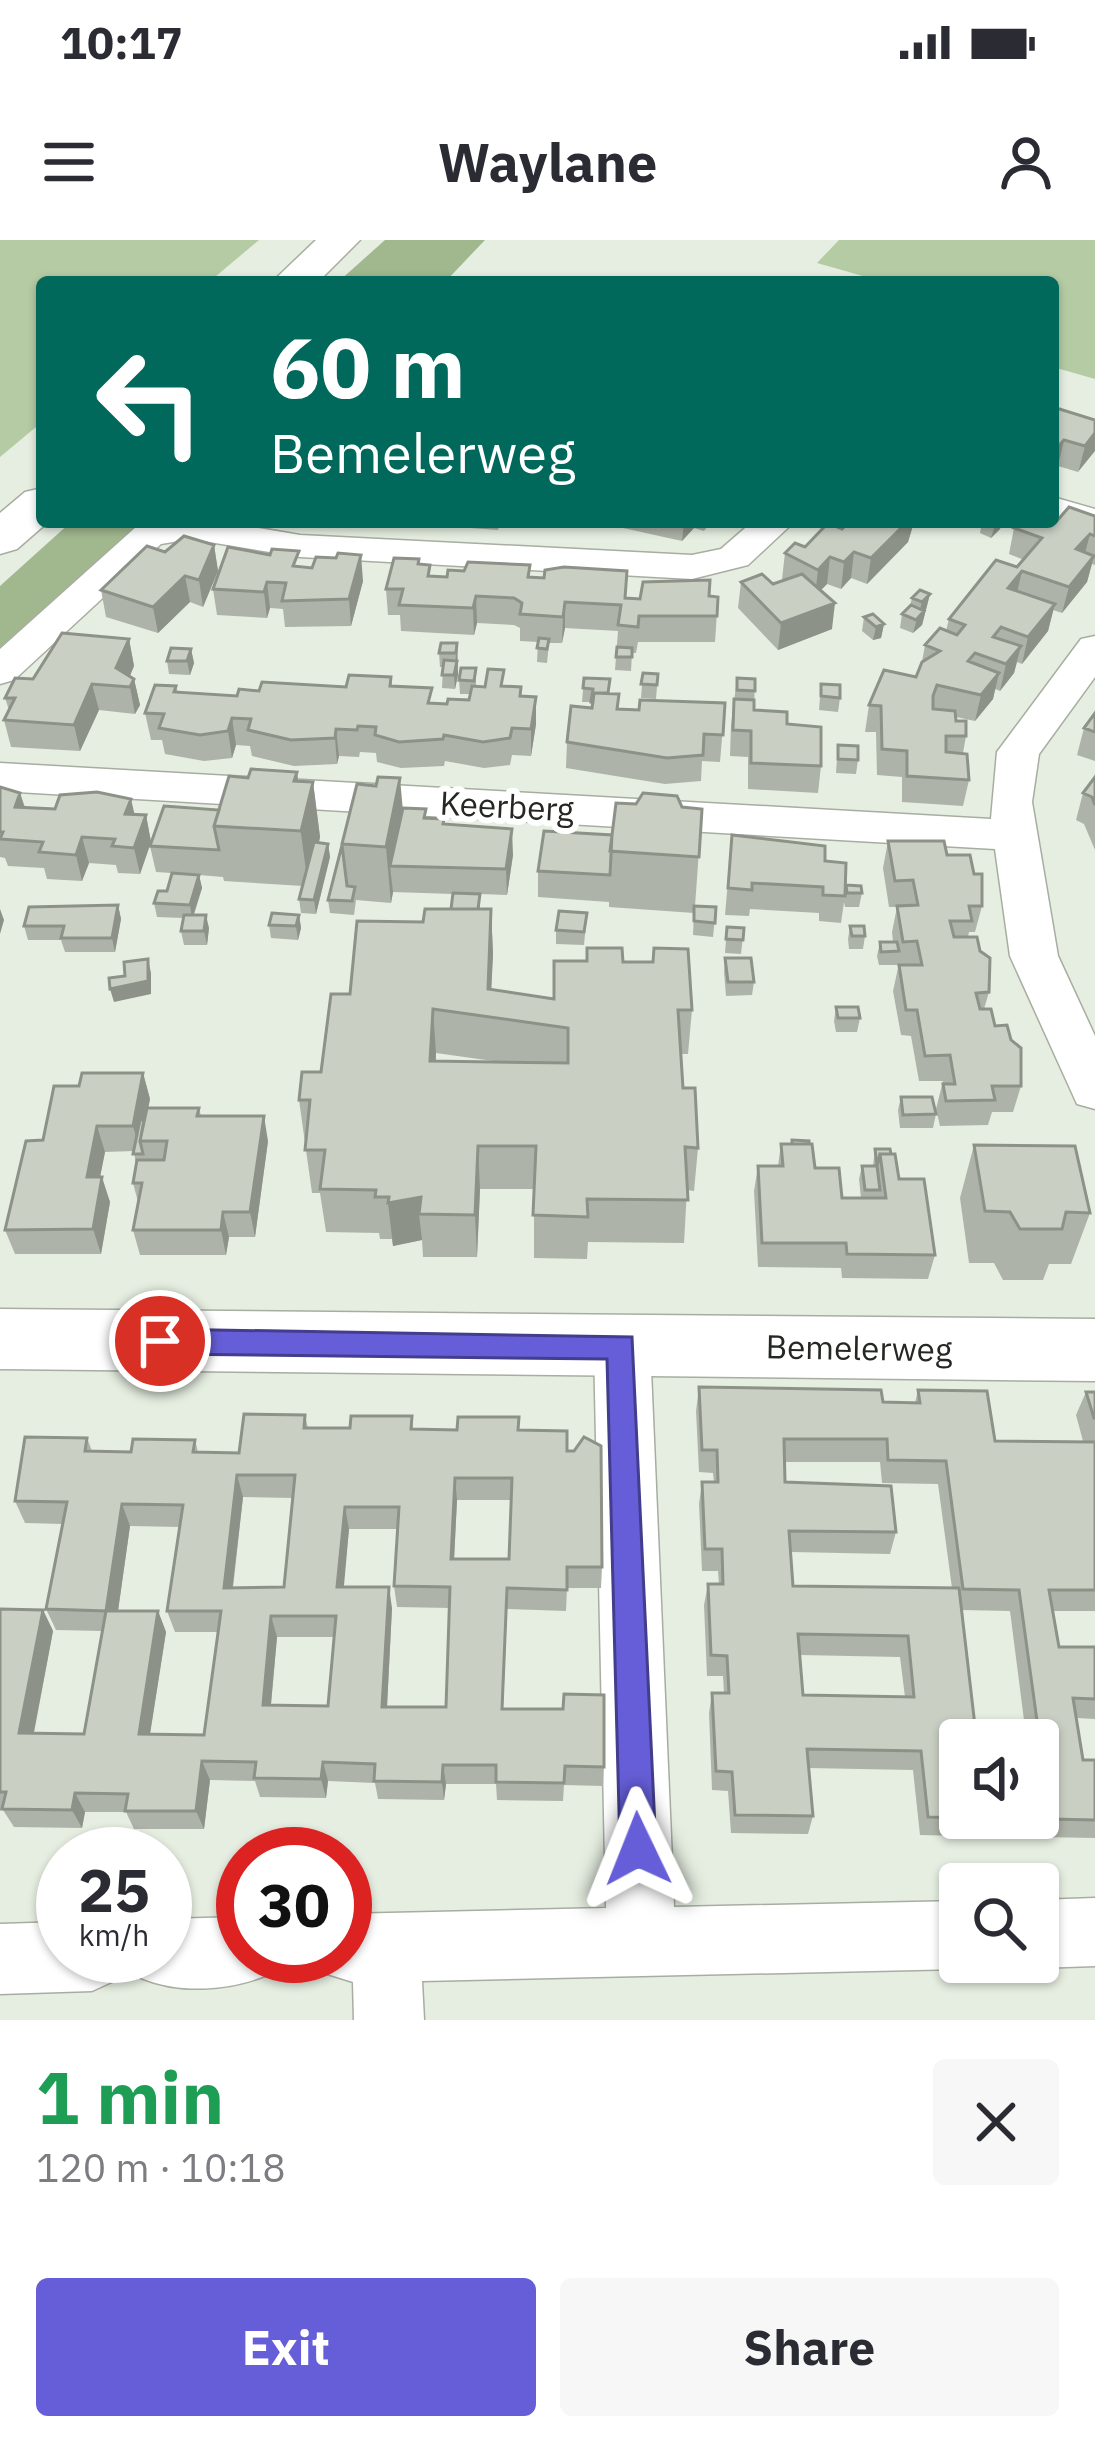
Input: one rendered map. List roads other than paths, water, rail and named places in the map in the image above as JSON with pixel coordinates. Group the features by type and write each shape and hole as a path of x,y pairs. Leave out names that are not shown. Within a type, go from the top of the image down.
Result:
{"street":[{"path":"299,276 340,240"},
{"path":"0,539 36,507"},
{"path":"1059,510 1095,521"},
{"path":"0,671 148,535 170,528 300,546 692,567 734,557 768,528"},
{"path":"1091,1072 1034,956 1010,802 1018,752 1095,648"},
{"name":"Keerberg","path":"0,777 1013,835"},
{"name":"Bemelerweg","path":"0,1339 1095,1350"},
{"path":"622,1346 641,1942"},
{"path":"1059,1934 1095,1933"},
{"path":"372,1948 939,1935"},
{"path":"0,1959 36,1958"},
{"path":"372,1967 389,2020"}]}
